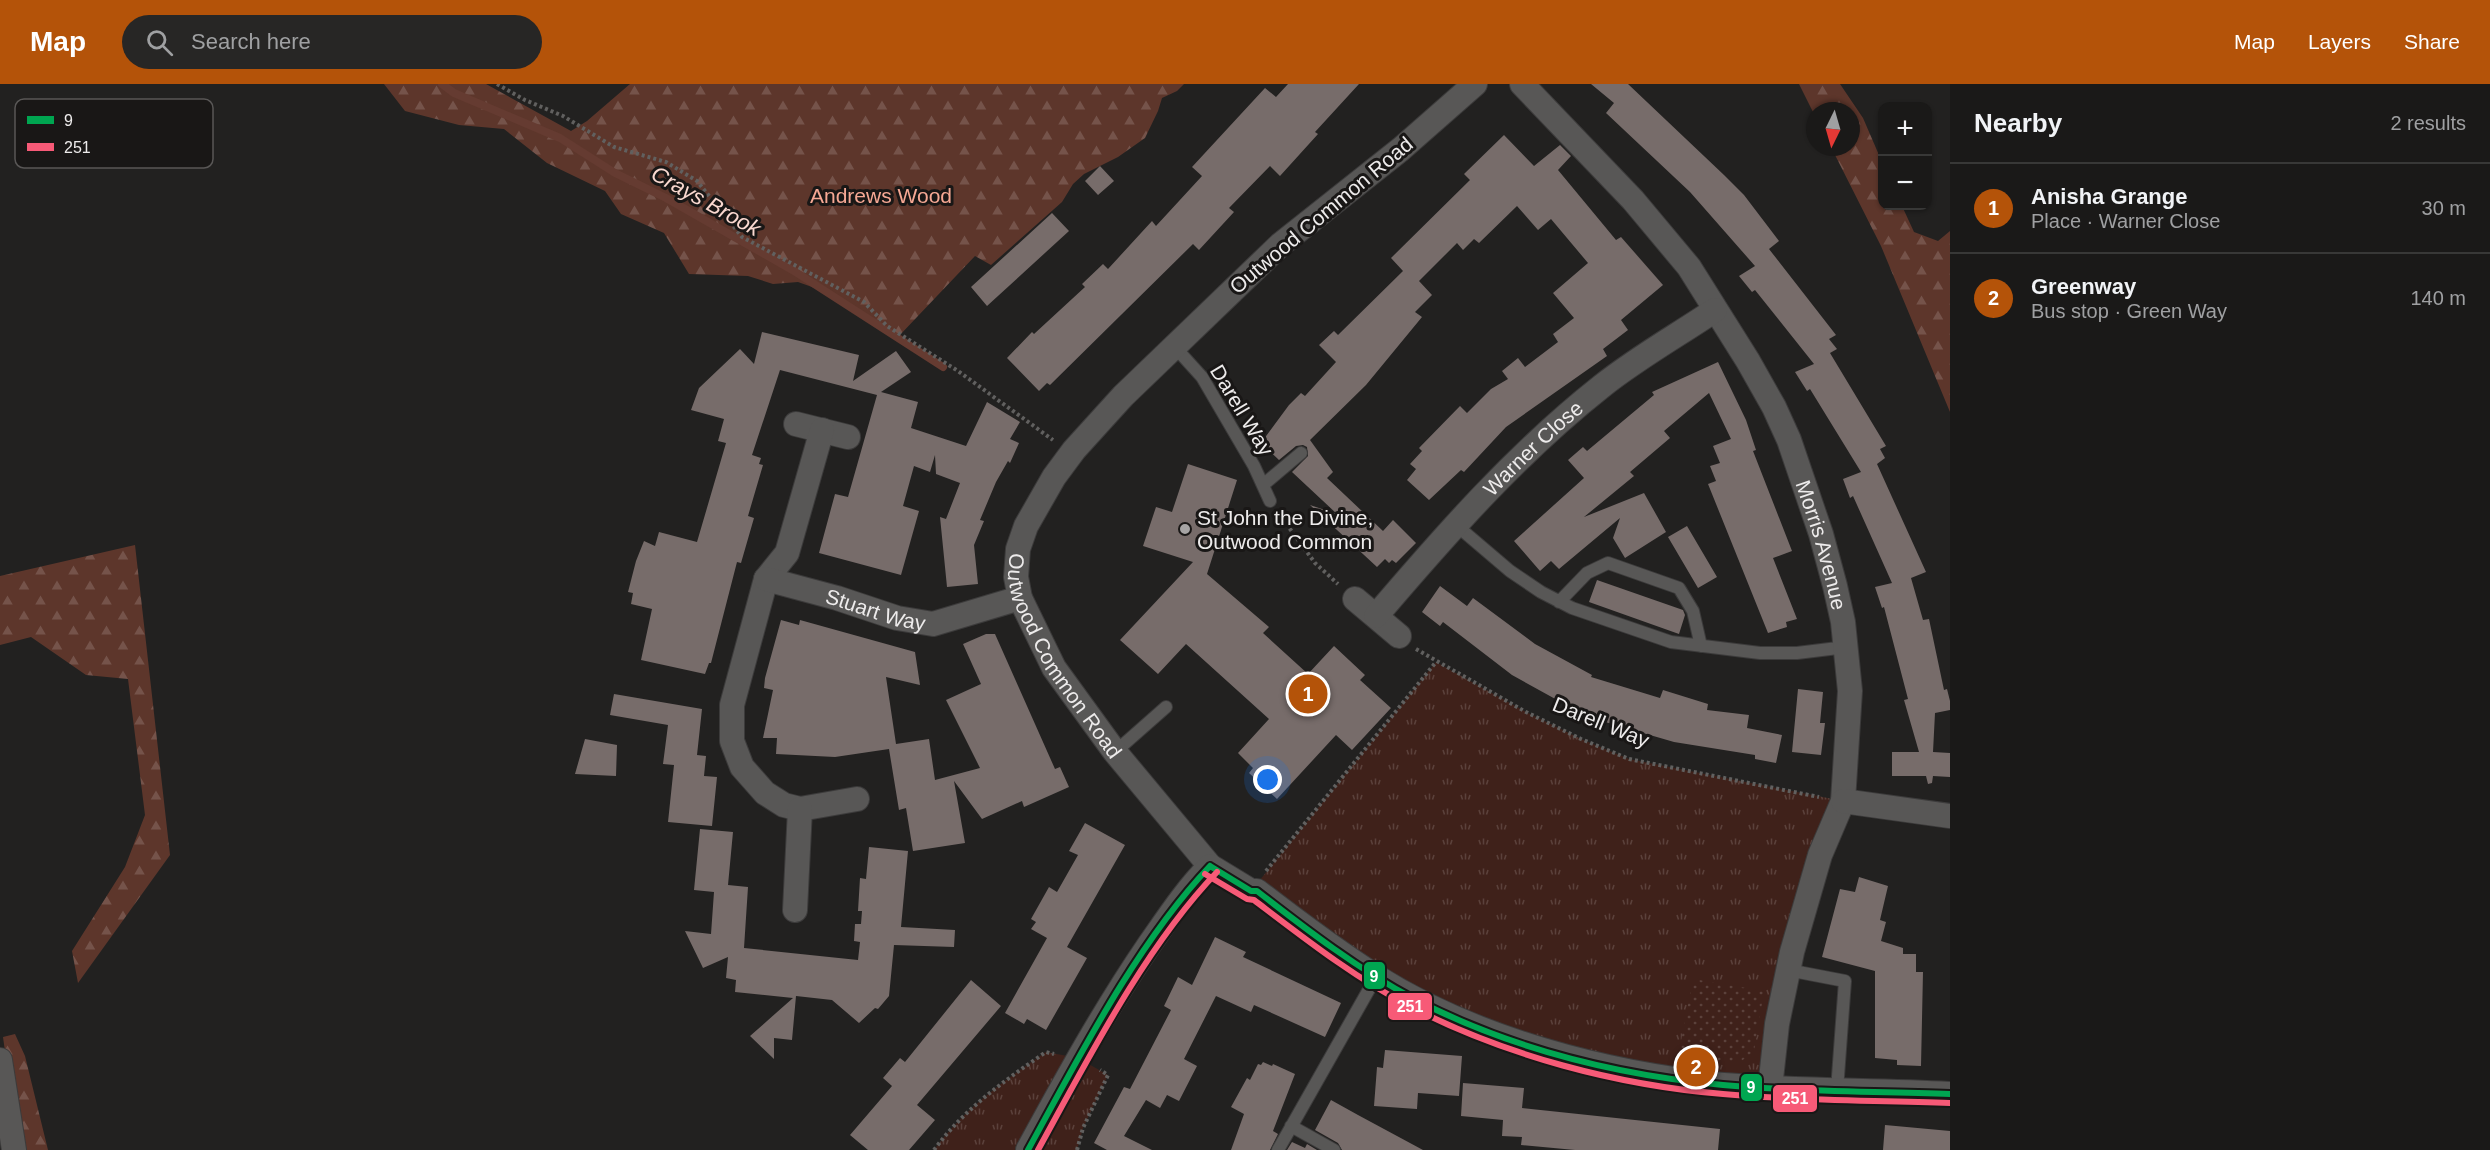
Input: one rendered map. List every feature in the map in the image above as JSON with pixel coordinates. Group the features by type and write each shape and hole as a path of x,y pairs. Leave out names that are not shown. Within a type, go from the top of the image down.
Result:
{"street":[{"name":"Outwood Common Road","path":"1475,84 1401,149 1280,245 1173,345 1074,450 1054,477 1026,526 1018,549 1016,577 1020,598 1054,668 1115,752 1210,866 1251,891 1257,891 1307,930 1376,976 1464,1021 1545,1051 1611,1068 1676,1079 1770,1088 1950,1094"},
{"name":"Morris Avenue","path":"1522,84 1634,200 1689,267 1774,407 1789,440 1821,534 1835,586 1846,647 1850,691 1843,801 1820,855 1788,970 1777,1024 1770,1088"},
{"name":"Warner Close","path":"1376,616 1503,474 1554,426 1595,392 1715,310"},
{"path":"796,424 848,436"},
{"path":"822,430 787,553 766,579 732,705 732,741 742,768 765,793 784,805 800,809 857,799"},
{"name":"Stuart Way","path":"766,579 837,598 897,618 933,624 1020,598"},
{"path":"1355,599 1399,636"},
{"path":"1843,801 1950,816"},
{"path":"795,910 800,809"},
{"path":"1028,1150 1104,1013 1193,883 1210,866"},
{"path":"0,1060 14,1150"}],"lane":[{"name":"Darell Way","path":"1173,345 1202,377 1228,419 1270,501"},
{"path":"1263,485 1301,453"},
{"path":"1456,525 1510,571 1559,602 1671,642 1760,653 1788,653 1846,647"},
{"path":"1559,602 1587,573 1608,563 1679,588 1693,610 1701,646"},
{"path":"1115,752 1166,707"},
{"path":"1788,970 1845,981 1837,1090"},
{"path":"1278,1150 1376,976"},
{"path":"1291,1126 1335,1150"}],"path":[{"path":"497,84 525,100 563,116 614,147 666,162 697,181 742,237 864,302 887,326 958,371 1058,444 1074,450"},
{"path":"1270,501 1315,563 1355,599"},
{"name":"Darell Way","path":"1399,636 1436,662 1526,712 1629,759 1843,801"},
{"path":"1251,891 1436,662"},
{"path":"934,1150 950,1128 994,1088 1046,1052 1078,1058 1108,1075 1083,1128 1077,1150"}],"green space":[{"name":"Andrews Wood","path":"384,84 486,84 571,131 587,121 630,84 1184,84 1177,91 1162,98 1145,138 1118,157 1084,174 1073,184 1062,202 991,265 975,256 898,337 829,293 798,282 773,284 748,276 689,274 664,233 621,214 605,191 547,163 504,129 459,125 405,111"},
{"path":"1799,84 1840,84 1852,102 1808,102"},
{"path":"1860,114 1878,153 1878,210 1904,210 1914,232 1938,241 1950,231 1950,412 1881,246 1836,156 1860,156"},
{"path":"135,545 170,855 78,983 72,951 125,867 145,815 128,679 86,675 31,637 0,645 0,576"},
{"path":"1436,662 1526,712 1629,759 1843,801 1820,855 1770,1088 1723,1085 1464,1021 1251,891"},
{"path":"1693,979 1764,991 1754,1051 1739,1063 1678,1057"},
{"path":"15,1034 25,1056 48,1150 19,1150 3,1037"},
{"path":"1046,1052 1078,1058 1108,1075 1083,1128 1077,1150 934,1150 958,1121 1000,1085"}],"building":[{"path":"1288,84 1359,84 1315,132 1318,134 1280,176 1270,166 1229,208 1234,212 1199,250 1193,244 1050,385 1047,383 1039,391 1007,358 1032,332 1034,334 1085,287 1082,284 1103,264 1108,269 1152,221 1156,226 1202,176 1192,167 1265,88 1276,97"},
{"path":"1591,84 1628,84 1744,195 1779,241 1769,249 1836,335 1829,339 1837,349 1830,353 1886,446 1880,449 1885,458 1877,464 1926,572 1911,578 1923,620 1929,619 1944,690 1947,689 1950,701 1950,710 1935,713 1933,752 1950,753 1950,777 1933,776 1932,783 1928,784 1926,776 1892,776 1892,752 1919,752 1904,700 1908,699 1884,607 1882,608 1875,587 1892,583 1853,496 1850,498 1843,479 1861,472 1810,389 1807,391 1795,372 1814,364 1755,290 1752,292 1739,276 1755,266 1690,192 1606,113 1614,103"},
{"path":"1504,135 1534,166 1560,145 1571,156 1558,170 1616,240 1621,237 1663,285 1621,320 1628,330 1603,349 1607,356 1506,427 1464,472 1461,470 1429,500 1407,480 1416,469 1410,464 1422,451 1419,448 1460,406 1467,413 1491,389 1508,379 1502,371 1518,358 1525,367 1558,342 1553,334 1574,318 1553,293 1588,263 1551,219 1538,230 1517,206 1479,243 1474,239 1463,250 1457,243 1419,281 1432,295 1415,312 1422,317 1366,385 1310,440 1333,472 1327,478 1383,531 1393,520 1416,543 1396,563 1392,560 1389,563 1385,559 1377,567 1310,505 1337,514 1292,472 1308,456 1307,447 1296,446 1279,460 1261,443 1289,405 1301,393 1305,396 1336,362 1319,345 1334,331 1338,335 1403,271 1391,258 1470,180 1464,174"},
{"path":"1100,166 1114,181 1098,195 1085,181"},
{"path":"1052,213 1069,231 987,306 971,287"},
{"path":"762,332 859,355 853,381 896,351 911,372 881,392 918,402 911,428 966,446 987,402 1020,422 1010,439 1019,443 1010,463 1008,461 996,482 980,520 984,521 974,545 978,584 947,587 940,517 946,519 960,483 936,474 935,455 930,472 914,466 903,506 919,511 901,575 819,553 835,494 848,497 877,395 780,370 752,455 761,458 759,464 763,465 748,516 754,518 741,563 737,562 711,663 705,674 641,660 652,609 631,604 633,593 628,592 636,561 644,541 655,546 659,532 697,542 726,443 718,441 724,419 691,410 699,388 740,349 754,364"},
{"path":"1718,362 1746,420 1756,450 1753,451 1792,551 1773,558 1797,619 1786,622 1787,627 1768,633 1708,484 1716,481 1710,466 1720,463 1713,446 1731,439 1709,393 1664,431 1670,438 1630,472 1634,476 1584,517 1644,493 1666,532 1625,558 1613,538 1620,518 1559,569 1551,561 1540,571 1514,541 1584,478 1568,460 1583,447 1587,451 1654,395 1652,392"},
{"path":"1188,464 1237,480 1207,574 1269,627 1263,633 1308,674 1334,646 1365,675 1360,680 1391,708 1352,750 1336,735 1277,799 1249,773 1253,768 1238,753 1269,719 1186,644 1158,674 1120,640 1193,562 1143,546 1156,507 1172,512"},
{"path":"1687,526 1717,577 1698,588 1668,537"},
{"path":"1597,580 1683,610 1685,615 1679,634 1589,602"},
{"path":"1440,586 1467,606 1473,598 1535,644 1592,675 1591,677 1660,698 1663,690 1708,704 1707,710 1749,715 1747,728 1782,735 1776,763 1755,759 1755,755 1674,742 1588,717 1512,675 1443,622 1440,626 1422,612"},
{"path":"781,620 799,625 800,620 915,652 920,685 886,677 896,744 929,739 935,780 980,768 946,700 981,684 963,644 986,634 995,634 1055,769 1060,767 1069,787 1024,807 1022,801 982,819 954,781 965,843 913,851 906,808 899,810 889,749 835,757 776,754 777,738 763,738 773,690 764,688 765,678"},
{"path":"1798,689 1823,692 1820,723 1825,723 1821,755 1792,752"},
{"path":"614,694 702,709 697,755 706,756 704,776 717,777 712,826 668,822 674,765 663,764 668,725 610,715"},
{"path":"585,739 617,745 616,776 575,774"},
{"path":"1085,823 1125,845 1067,947 1087,958 1046,1030 1027,1019 1024,1024 1005,1013 1047,938 1031,929 1036,922 1031,919 1049,887 1057,892 1078,855 1069,851"},
{"path":"700,829 733,832 728,885 748,887 744,948 858,960 860,942 854,941 855,924 861,924 862,911 858,911 860,878 866,879 869,847 908,851 901,927 955,930 954,947 894,945 889,996 878,1009 875,1008 859,1023 832,1000 796,996 792,1040 774,1038 774,1059 750,1036 793,998 735,992 736,980 726,978 728,957 703,968 685,931 711,934 714,892 694,890"},
{"path":"1859,877 1888,886 1880,920 1886,922 1881,941 1903,948 1903,954 1916,954 1916,972 1923,972 1921,1066 1897,1065 1897,1060 1875,1058 1875,971 1822,957 1840,889 1855,892"},
{"path":"1215,937 1246,952 1243,957 1341,1003 1325,1037 1254,1005 1251,1012 1216,996 1184,1059 1197,1066 1179,1101 1167,1095 1160,1108 1146,1100 1124,1136 1152,1150 1107,1150 1094,1143 1124,1087 1130,1089 1171,1010 1164,1006 1178,977 1192,985"},
{"path":"971,980 1001,1006 917,1105 935,1120 909,1150 868,1150 850,1135 892,1086 883,1078 900,1058 905,1062"},
{"path":"1385,1050 1462,1056 1459,1096 1418,1093 1417,1109 1374,1106 1377,1067 1383,1068"},
{"path":"1263,1062 1295,1074 1273,1131 1278,1134 1270,1150 1231,1150 1244,1114 1231,1107 1247,1078 1250,1080 1258,1064 1261,1065"},
{"path":"1463,1083 1524,1088 1522,1108 1720,1129 1718,1150 1575,1150 1521,1145 1522,1137 1502,1136 1503,1120 1461,1116"},
{"path":"1331,1100 1423,1150 1342,1150 1338,1143 1315,1130"},
{"path":"1885,1125 1950,1131 1950,1150 1883,1150"},
{"path":"1292,1142 1305,1148 1307,1144 1317,1150 1287,1150"}],"waterway":[{"name":"Crays Brook","path":"442,84 454,93 560,138 615,173 666,198 794,271 943,367"}],"transit line":[{"name":"9","path":"1210,866 1251,891 1257,891 1333,948 1414,999 1487,1032 1564,1057 1643,1074 1723,1085 1950,1094"},
{"name":"9","path":"1028,1150 1134,965 1183,896 1210,866"},
{"name":"251","path":"1038,1150 1119,1005 1142,969 1166,934 1217,872"},
{"name":"251","path":"1205,874 1247,899 1254,900 1330,957 1390,996 1485,1040 1563,1066 1643,1083 1723,1094 1950,1103"}],"place":[{"name":"St John the Divine, Outwood Common","path":"1185,529"},
{"name":"Anisha Grange","path":"1308,694"},
{"name":"Greenway","path":"1696,1067"}]}
